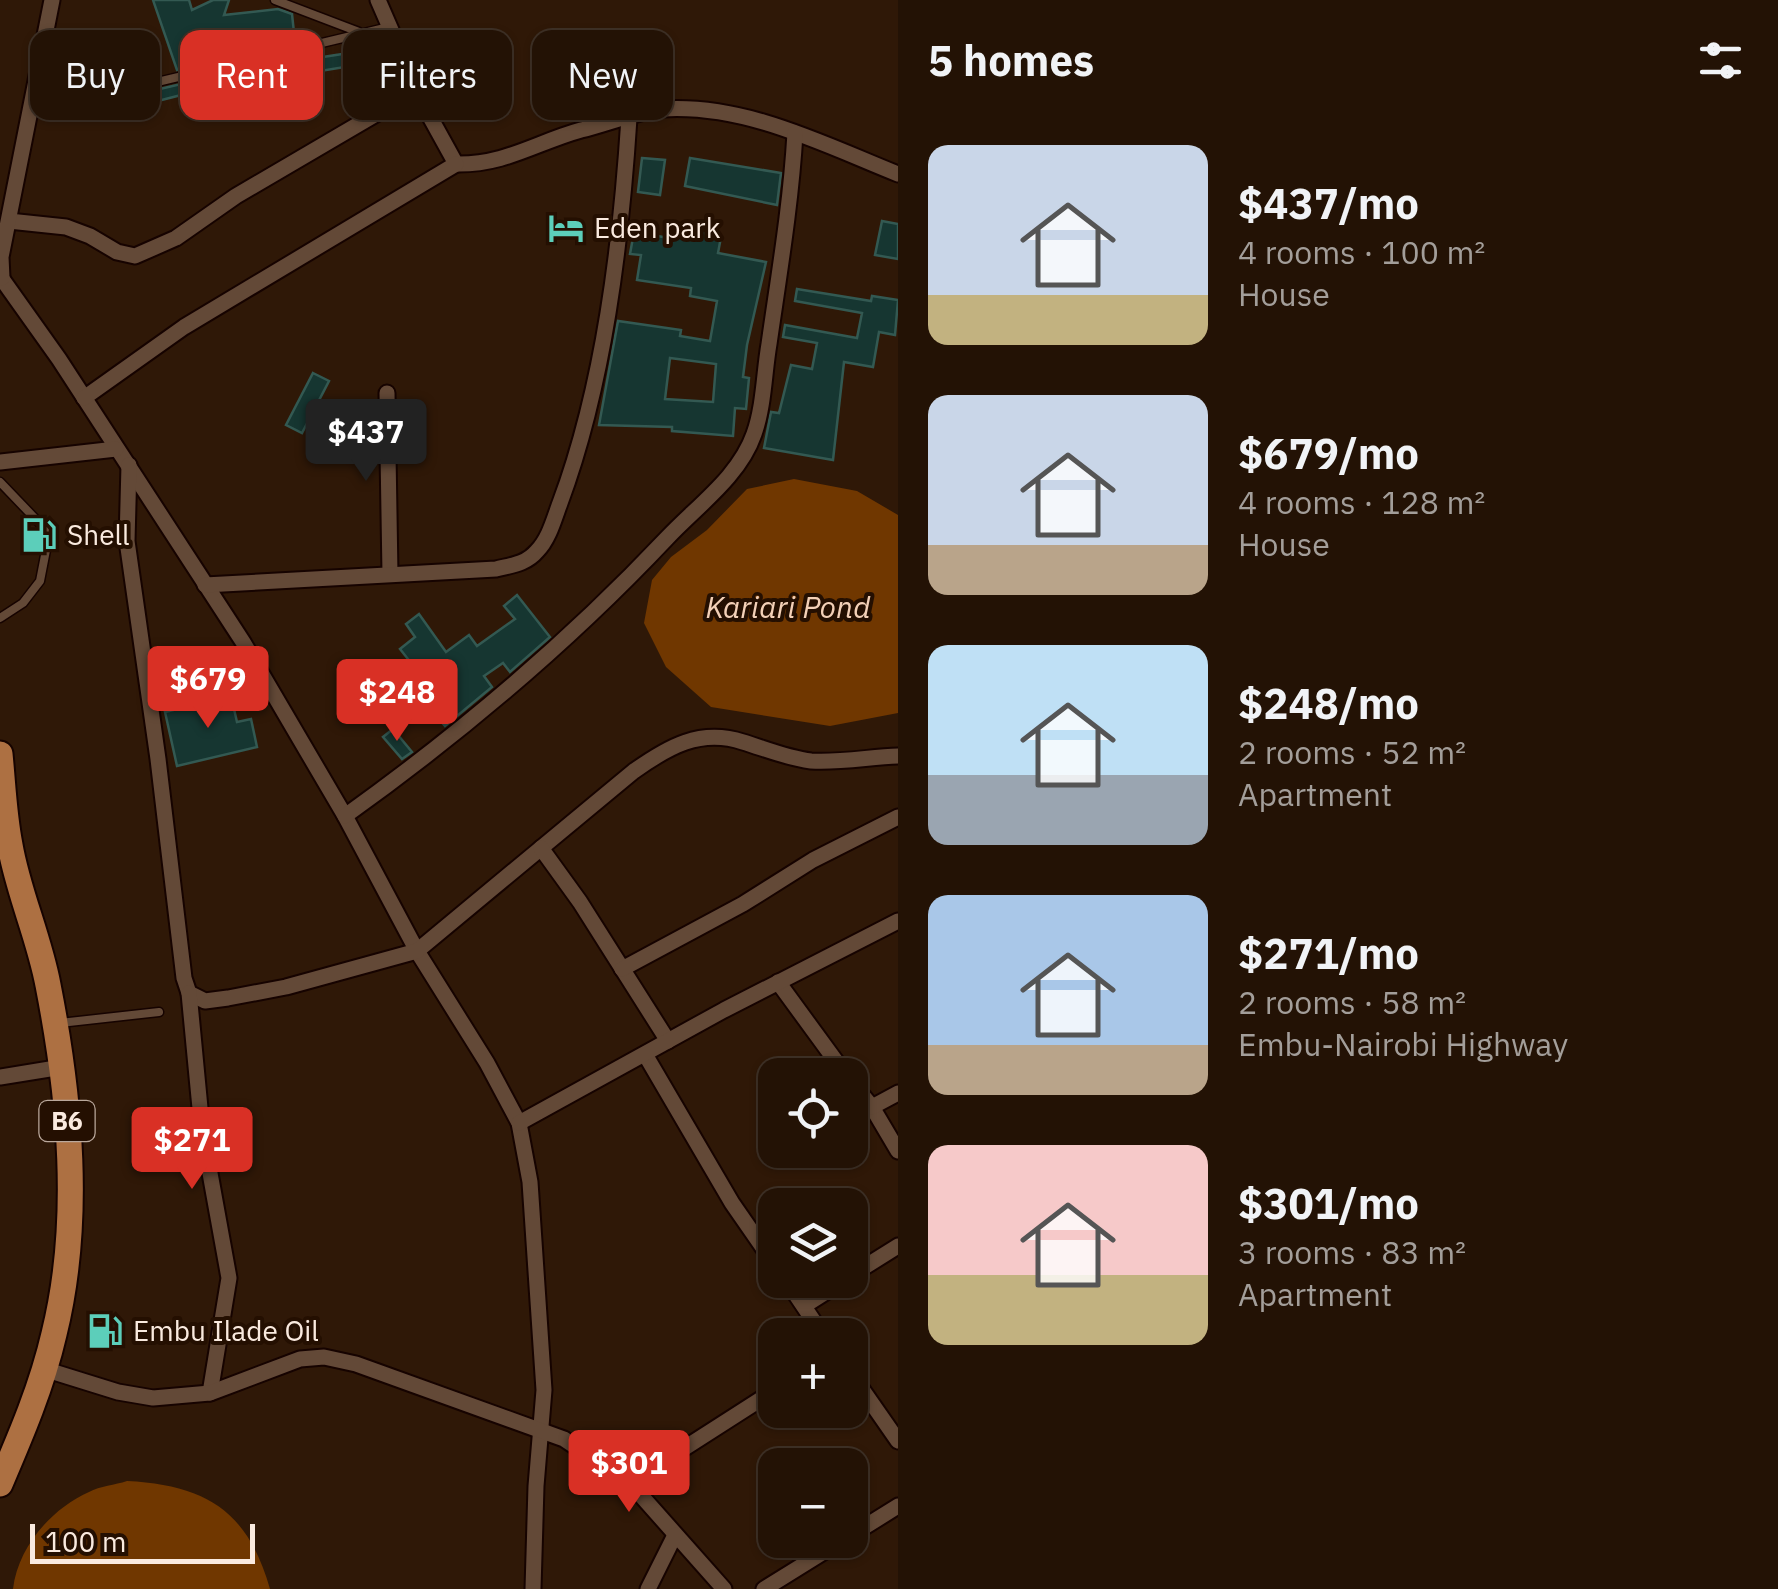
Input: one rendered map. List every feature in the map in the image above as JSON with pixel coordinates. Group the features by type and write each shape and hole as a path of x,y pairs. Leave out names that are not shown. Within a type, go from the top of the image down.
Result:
{"main road":[{"name":"B6","path":"0,754 10,846 48,980 62,1067 69,1163 61,1296 44,1369 0,1484"}],"street":[{"path":"52,0 1,257 1,277 243,642 519,1124 530,1182 544,1390 533,1589"},
{"path":"378,0 391,30"},
{"path":"673,109 746,116 898,174"},
{"path":"10,222 66,227 135,256 176,238 236,196 365,120"},
{"path":"432,120 456,164"},
{"path":"84,398 184,327 456,164 494,161 571,133 621,120"},
{"path":"206,585 496,570 525,562 540,549 576,454 612,284 629,120"},
{"path":"345,816 459,730 584,624 705,502 747,450 764,387 792,187 795,133"},
{"path":"387,393 390,574"},
{"path":"0,462 116,449"},
{"path":"129,465 127,542 189,993 202,1130 229,1278 210,1392"},
{"path":"189,993 206,1002 228,998 286,987 417,951 634,771 687,740 724,737 813,761 898,756"},
{"path":"622,969 743,904 813,860 898,817"},
{"path":"541,848 564,877 668,1041"},
{"path":"519,1124 898,921"},
{"path":"778,982 833,1058"},
{"path":"646,1056 758,1240"},
{"path":"0,1077 62,1067"},
{"path":"872,1107 898,1093"},
{"path":"868,1102 898,1151"},
{"path":"868,1265 898,1246"},
{"path":"798,1298 812,1318"},
{"path":"804,1306 816,1298"},
{"path":"44,1369 118,1392 153,1398 210,1392 278,1364 324,1356 356,1364 564,1439 630,1483 724,1589"},
{"path":"868,1398 898,1441"},
{"path":"630,1483 758,1401"},
{"path":"868,1525 898,1506"},
{"path":"648,1589 675,1534"},
{"path":"764,1589 814,1558"}],"lane":[{"path":"275,0 354,30"},
{"path":"374,30 389,26"},
{"path":"160,81 343,38"},
{"path":"0,482 46,530 47,546 40,581 23,604 0,618"},
{"path":"55,1024 160,1012"}],"water":[{"name":"Kariari Pond","path":"794,479 857,491 898,515 898,713 830,726 711,707 666,667 644,623 652,580 671,557 707,530 747,489"},
{"path":"127,1481 180,1489 220,1507 249,1540 270,1589 13,1589 29,1544 50,1519 89,1492"}],"building":[{"path":"153,0 189,0 192,10 213,0 229,0 224,15 278,9 292,14 294,30 180,30 177,70"},
{"path":"343,54 343,67 323,71 323,57"},
{"path":"180,84 180,95 160,100 160,89"},
{"path":"642,158 665,160 660,195 638,192"},
{"path":"690,158 781,173 777,205 685,186"},
{"path":"882,221 898,224 898,259 875,255"},
{"path":"672,226 721,237 718,253 766,262 747,345 743,377 749,378 746,409 735,408 733,436 672,431 672,427 599,425 618,321 681,330 680,336 710,341 717,301 690,296 691,288 637,280 641,255 630,254 634,232 669,238","holes":["670,358 716,364 713,402 665,399"]},
{"path":"797,289 871,301 872,296 898,300 895,335 879,332 873,367 844,362 833,460 764,448 771,412 779,413 791,365 812,369 817,343 783,337 785,325 857,338 862,313 795,301"},
{"path":"313,373 329,381 302,433 286,425"},
{"path":"517,595 550,637 510,672 503,663 484,676 492,687 445,726 411,687 423,678 400,649 415,637 406,624 419,614 446,652 469,635 477,646 515,619 504,606"},
{"path":"231,696 237,722 251,719 257,747 177,766 165,712"},
{"path":"393,729 412,752 402,759 383,737"}],"place":[{"name":"Eden park","path":"566,228"},
{"name":"Shell","path":"39,535"},
{"name":"Embu Ilade Oil","path":"105,1331"}]}
